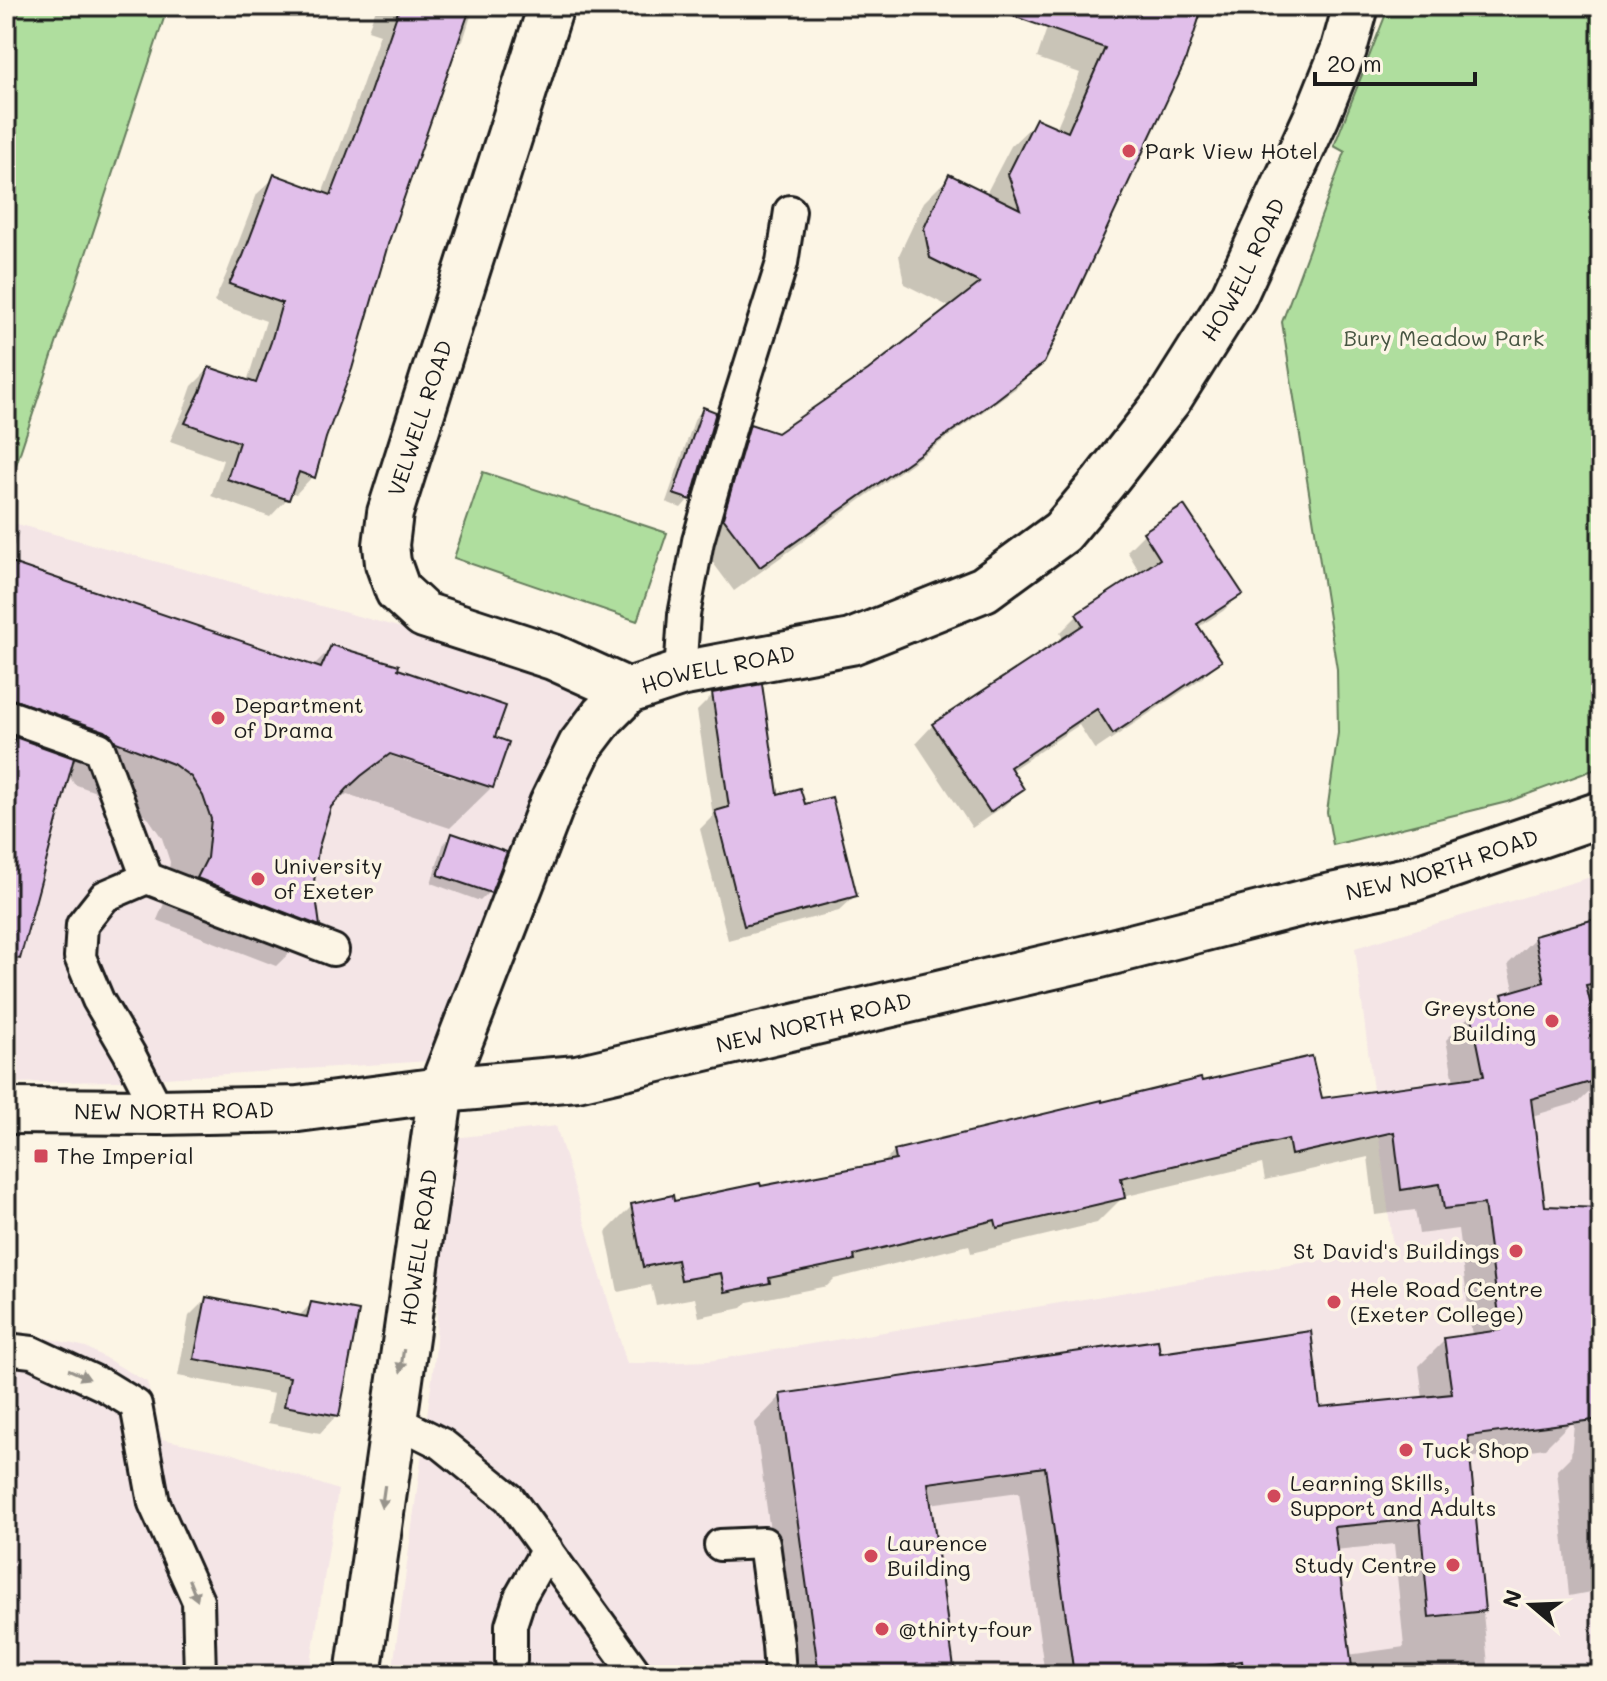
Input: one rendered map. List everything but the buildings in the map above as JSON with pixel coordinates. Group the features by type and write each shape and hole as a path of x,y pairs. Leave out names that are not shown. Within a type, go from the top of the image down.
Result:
{"street":[{"name":"VELWELL ROAD","path":"551,6 390,513 386,545 388,563 398,591 424,615 553,657 628,691"},
{"name":"HOWELL ROAD","path":"358,1675 441,1090 552,804 581,745 603,716 628,691 680,674 851,642 984,589 1062,532 1169,399 1234,296 1317,116 1344,49 1356,6"},
{"name":"NEW NORTH ROAD","path":"6,1111 298,1109 441,1090 577,1078 1412,879 1601,814"}],"lane":[{"path":"680,674 684,615 698,541 782,263 790,211"},
{"path":"6,715 99,748 147,878"},
{"path":"159,1112 98,1000 80,957 82,925 105,896 147,878 333,950"},
{"path":"6,1349 32,1352 105,1386 136,1405 154,1503 198,1601 200,1675"},
{"path":"394,1420 442,1444 509,1498 637,1675"},
{"path":"720,1545 764,1543 780,1675"},
{"path":"511,1660 511,1625 520,1597 547,1549"}],"shaded area":[{"name":"University of Exeter","path":"6,521 424,634 589,696 430,1061 117,1081 6,1083"},
{"name":"Hele Road Centre (Exeter College)","path":"1601,874 1601,1675 392,1675 435,1356 446,1139 556,1126 627,1364 708,1361 1393,1248 1355,948"},
{"path":"6,1329 86,1347 147,1382 162,1439 234,1454 338,1490 309,1675 6,1675"}],"green space":[{"path":"6,6 168,6 10,483 6,482"},
{"name":"Bury Meadow Park","path":"1389,6 1601,6 1601,767 1507,802 1333,845 1327,812 1338,733 1337,669 1282,322 1345,152 1334,146"},
{"path":"483,472 667,533 637,621 454,558"}],"place":[{"name":"Park View Hotel","path":"1129,151"},
{"name":"Department of Drama","path":"218,718"},
{"name":"University of Exeter","path":"258,879"},
{"name":"Greystone Building","path":"1552,1021"},
{"name":"The Imperial","path":"41,1156"},
{"name":"St David's Buildings","path":"1516,1251"},
{"name":"Hele Road Centre (Exeter College)","path":"1334,1302"},
{"name":"Tuck Shop","path":"1406,1450"},
{"name":"Learning Skills, Support and Adults","path":"1274,1496"},
{"name":"Laurence Building","path":"871,1556"},
{"name":"Study Centre","path":"1453,1565"},
{"name":"@thirty-four","path":"882,1629"}]}
